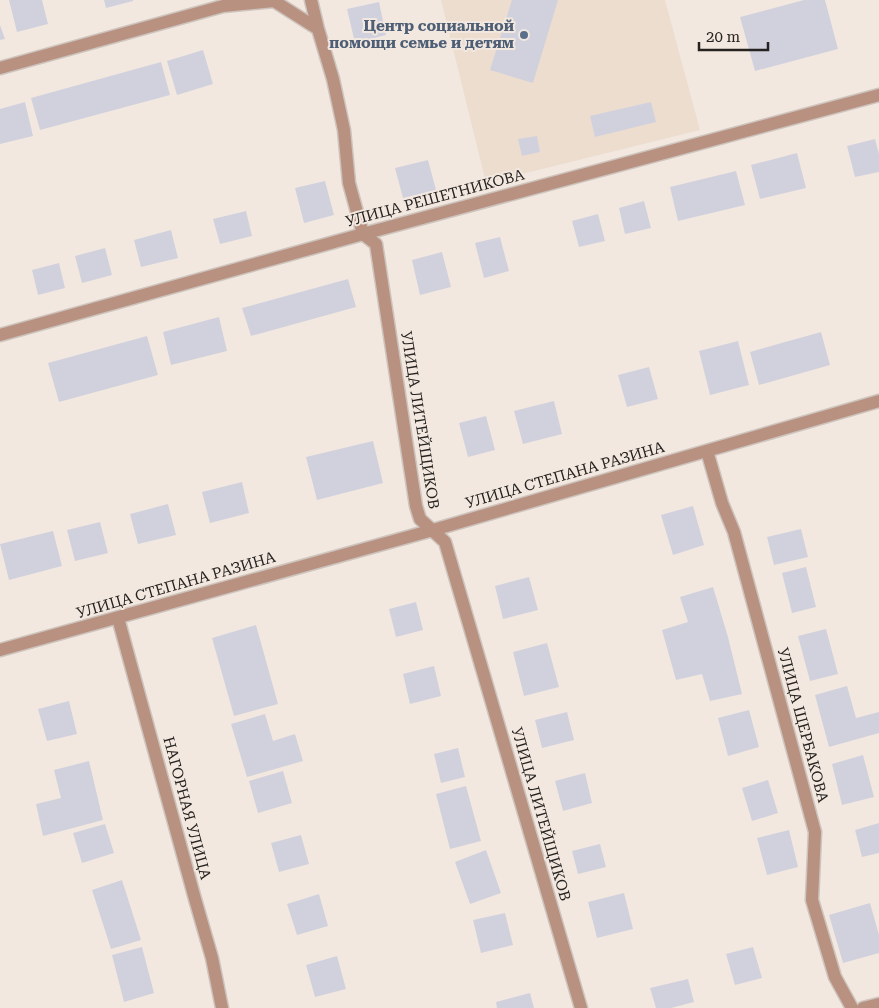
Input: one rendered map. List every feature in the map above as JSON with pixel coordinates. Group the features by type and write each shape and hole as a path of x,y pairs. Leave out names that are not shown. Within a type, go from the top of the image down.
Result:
{"street":[{"name":"УЛИЦА ЛИТЕЙЩИКОВ","path":"311,0 333,79 344,130 349,183 363,234 376,244 416,506 420,519 445,542 581,1008"},
{"path":"0,68 223,6 274,1 318,29"},
{"name":"УЛИЦА РЕШЕТНИКОВА","path":"0,336 363,234 879,95"},
{"name":"УЛИЦА СТЕПАНА РАЗИНА","path":"0,650 433,530 879,400"},
{"name":"УЛИЦА ЩЕРБАКОВА","path":"707,451 722,503 734,532 815,832 812,900 835,977 852,1008"},
{"name":"НАГОРНАЯ УЛИЦА","path":"118,618 212,958 222,1008"},
{"path":"865,1008 879,1004"}],"shaded area":[{"path":"441,0 665,0 700,130 486,183"}],"building":[{"path":"9,0 42,0 48,24 17,32"},
{"path":"104,0 133,0 133,1 106,8"},
{"name":"Центр социальной помощи семье и детям","path":"512,0 558,0 533,83 490,70"},
{"path":"804,0 825,0 838,49 755,71 740,17"},
{"path":"379,2 386,35 355,43 347,9"},
{"path":"0,25 5,39 0,40"},
{"path":"203,50 213,84 177,95 167,61"},
{"path":"161,62 170,95 40,130 31,98"},
{"path":"25,102 33,136 0,144 0,109"},
{"path":"651,102 656,122 595,137 590,116"},
{"path":"537,136 540,152 522,156 518,139"},
{"path":"875,139 879,154 879,172 855,177 847,146"},
{"path":"797,153 806,188 760,199 751,165"},
{"path":"428,160 436,190 403,198 395,168"},
{"path":"736,171 745,205 678,221 670,187"},
{"path":"325,181 334,215 304,223 295,188"},
{"path":"644,201 651,228 625,234 619,208"},
{"path":"246,211 252,236 220,244 213,219"},
{"path":"598,214 605,241 579,247 572,221"},
{"path":"171,230 178,258 141,267 134,240"},
{"path":"500,237 509,271 484,278 475,243"},
{"path":"105,248 112,275 82,283 75,256"},
{"path":"442,252 451,287 420,295 412,260"},
{"path":"59,263 65,288 38,295 32,270"},
{"path":"348,279 356,307 251,336 242,308"},
{"path":"219,317 227,351 171,365 163,332"},
{"path":"821,332 830,365 759,385 750,352"},
{"path":"147,336 158,375 59,402 48,363"},
{"path":"738,341 749,385 710,395 699,351"},
{"path":"649,367 658,399 627,407 618,375"},
{"path":"554,401 562,434 523,444 514,411"},
{"path":"486,416 495,450 468,457 459,423"},
{"path":"373,441 383,483 317,500 306,457"},
{"path":"242,482 249,513 210,523 202,492"},
{"path":"168,504 176,535 138,544 130,514"},
{"path":"693,506 704,545 673,555 661,515"},
{"path":"100,522 108,553 75,561 67,530"},
{"path":"801,529 808,557 774,565 767,537"},
{"path":"53,531 62,566 9,580 0,544"},
{"path":"806,567 816,607 792,613 782,573"},
{"path":"529,577 538,610 503,619 495,586"},
{"path":"713,587 742,694 710,701 702,674 676,680 662,630 688,622 680,597"},
{"path":"416,602 423,630 396,637 389,609"},
{"path":"256,625 278,704 234,716 212,638"},
{"path":"826,629 838,674 810,681 798,636"},
{"path":"547,643 559,687 524,696 513,652"},
{"path":"434,666 441,696 410,704 403,674"},
{"path":"847,686 856,718 879,712 879,733 829,747 815,695"},
{"path":"69,701 77,734 47,741 38,709"},
{"path":"749,710 759,747 728,756 718,718"},
{"path":"567,712 574,740 542,748 535,720"},
{"path":"265,714 273,741 295,734 303,761 247,777 231,724"},
{"path":"458,748 465,777 441,783 434,754"},
{"path":"863,755 874,797 842,805 832,764"},
{"path":"89,761 103,820 43,836 36,804 61,798 54,770"},
{"path":"283,771 292,803 258,813 249,781"},
{"path":"585,773 592,803 563,811 555,781"},
{"path":"768,780 778,813 752,821 742,788"},
{"path":"466,786 481,841 450,849 436,794"},
{"path":"879,823 879,853 862,857 855,830"},
{"path":"105,824 114,853 82,863 73,833"},
{"path":"789,830 798,867 767,875 757,838"},
{"path":"301,835 309,864 279,872 271,843"},
{"path":"600,844 606,867 578,874 572,851"},
{"path":"486,850 501,893 470,904 455,862"},
{"path":"122,880 141,940 111,949 92,890"},
{"path":"624,893 633,929 597,938 588,902"},
{"path":"319,894 328,926 297,935 287,904"},
{"path":"870,903 879,935 879,953 843,963 829,915"},
{"path":"505,913 513,945 481,953 473,920"},
{"path":"142,947 154,993 124,1002 112,955"},
{"path":"753,947 762,978 735,985 726,954"},
{"path":"337,956 346,989 315,997 306,965"},
{"path":"688,979 694,1002 671,1008 656,1008 650,988"},
{"path":"530,993 534,1008 497,1008 496,1002"}],"place":[{"name":"Центр социальной помощи семье и детям","path":"524,35"}]}
